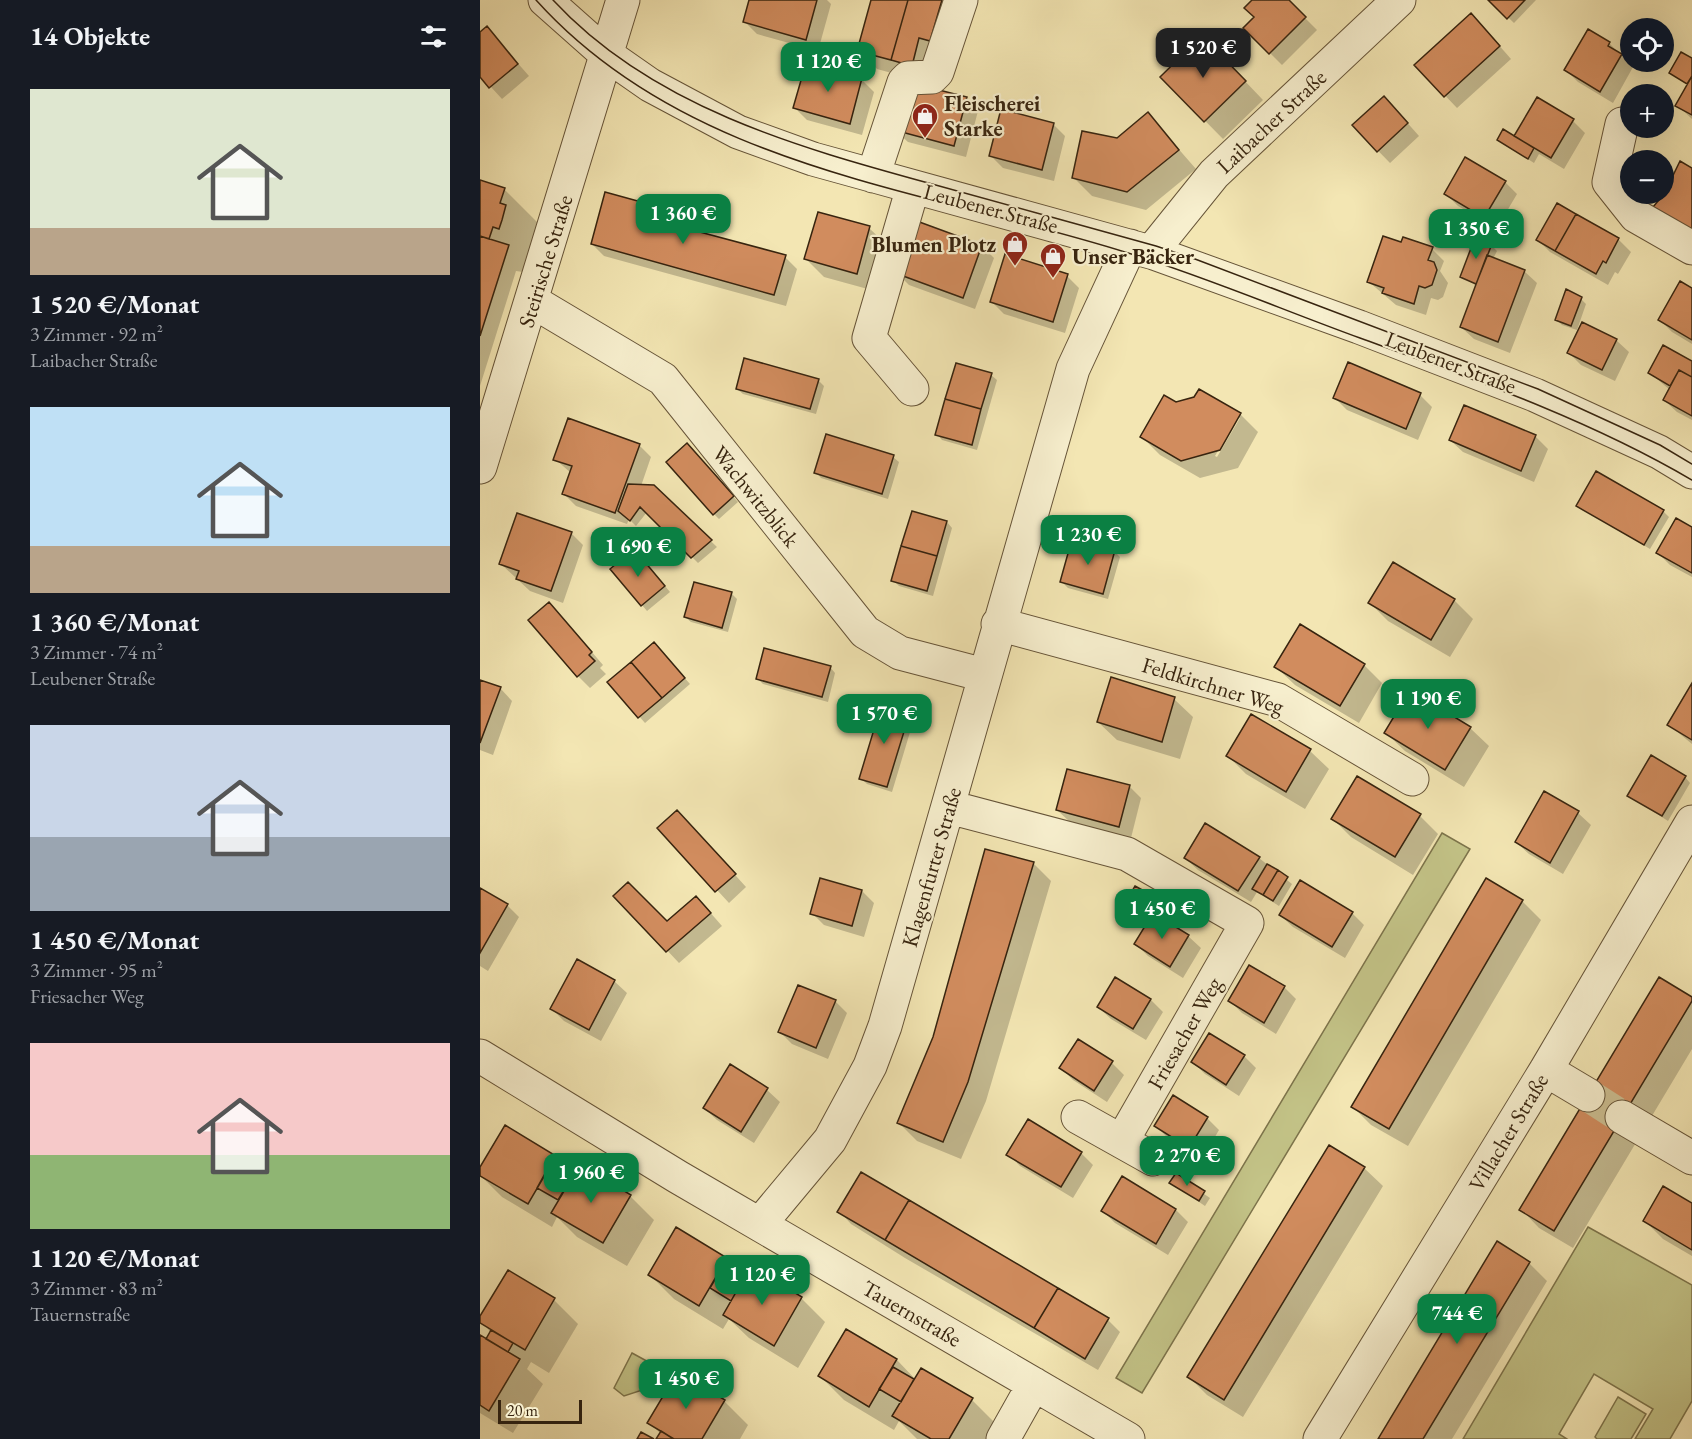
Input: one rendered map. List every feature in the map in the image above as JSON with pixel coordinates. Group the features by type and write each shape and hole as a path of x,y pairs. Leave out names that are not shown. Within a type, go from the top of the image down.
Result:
{"street":[{"name":"Leubener Straße","path":"545,0 607,55 650,85 738,132 813,159 1142,249 1359,327 1535,395 1659,452 1692,472"},
{"name":"Steirische Straße","path":"480,466 623,0"},
{"path":"873,176 904,82 908,78 932,77 937,72 961,0"},
{"name":"Laibacher Straße","path":"1142,249 1156,246 1214,174 1397,1"},
{"path":"1620,133 1609,182 1636,216 1692,249"},
{"path":"912,389 869,338 913,186"},
{"name":"Klagenfurter Straße","path":"760,1224 830,1140 870,1066 901,974 998,624 1073,369 1142,249"},
{"name":"Wachwitzblick","path":"532,301 663,379 865,632 900,653 984,675"},
{"name":"Feldkirchner Weg","path":"998,624 1278,700 1412,779"},
{"name":"Friesacher Weg","path":"949,807 1127,854 1246,923 1122,1141"},
{"name":"Villacher Straße","path":"1320,1439 1546,1070 1692,822"},
{"name":"Tauernstraße","path":"480,1056 760,1224 1128,1439"},
{"path":"1546,1070 1588,1095"},
{"path":"1078,1117 1153,1159"},
{"path":"1622,1117 1692,1158"},
{"path":"1004,1439 1034,1384"}],"green space":[{"path":"1442,833 1470,849 1142,1393 1116,1378"},
{"path":"1588,1227 1692,1285 1692,1401 1670,1439 1635,1439 1653,1409 1594,1374 1559,1434 1567,1439 1463,1439"},
{"path":"632,1353 665,1371 664,1383 624,1396 614,1388"},
{"path":"1618,1397 1646,1414 1631,1439 1597,1439 1595,1437"}],"building":[{"path":"749,0 817,0 806,40 743,22"},
{"path":"871,0 908,0 891,60 857,51"},
{"path":"908,0 942,0 930,41 919,38 912,66 891,60"},
{"path":"1252,0 1289,0 1306,17 1269,54 1243,28 1254,17 1244,8"},
{"path":"1488,0 1525,0 1507,19"},
{"path":"1471,13 1500,46 1444,97 1414,65"},
{"path":"487,26 518,64 489,88 480,77 480,32"},
{"path":"1588,29 1610,42 1608,46 1620,53 1620,57 1600,92 1564,70"},
{"path":"1202,36 1246,81 1204,122 1160,77"},
{"path":"1681,52 1692,58 1692,76 1687,84 1669,73 1674,72 1674,64"},
{"path":"806,63 862,78 850,124 793,108"},
{"path":"1692,76 1692,115 1675,106"},
{"path":"907,82 967,97 954,146 894,130"},
{"path":"1384,96 1408,123 1377,152 1352,125"},
{"path":"1537,97 1574,119 1551,158 1514,136"},
{"path":"1001,109 1054,123 1042,170 989,156"},
{"path":"1148,112 1179,150 1127,192 1072,178 1082,131 1117,138"},
{"path":"1503,129 1534,148 1528,159 1497,140"},
{"path":"1465,157 1506,181 1484,218 1444,194"},
{"path":"1680,161 1692,168 1692,230 1653,207 1656,204 1674,204 1674,173"},
{"path":"480,180 505,188 500,203 506,205 502,220 499,229 493,227 489,239 480,236"},
{"path":"605,192 685,214 681,227 786,255 774,295 591,244"},
{"path":"1557,203 1576,214 1555,251 1536,240"},
{"path":"818,212 870,226 857,274 804,259"},
{"path":"1576,214 1619,238 1606,263 1603,261 1596,274 1555,251"},
{"path":"914,220 982,245 963,298 895,273"},
{"path":"1476,235 1492,244 1476,284 1460,277"},
{"path":"480,236 509,245 480,336"},
{"path":"1383,236 1401,242 1403,237 1433,247 1428,260 1434,262 1437,270 1432,285 1425,288 1419,286 1414,304 1382,293 1384,288 1367,282"},
{"path":"1005,254 1068,274 1053,322 990,302"},
{"path":"1487,255 1525,270 1498,342 1460,327"},
{"path":"1680,281 1692,288 1692,340 1658,320"},
{"path":"1566,289 1582,297 1571,326 1555,320"},
{"path":"1582,322 1617,339 1602,370 1567,353"},
{"path":"1663,345 1692,361 1692,377 1679,370 1670,386 1648,373"},
{"path":"744,358 819,379 810,409 736,389"},
{"path":"1348,362 1421,393 1406,429 1333,398"},
{"path":"956,363 992,373 981,409 945,399"},
{"path":"1679,370 1692,377 1692,416 1663,400"},
{"path":"1199,389 1241,413 1220,450 1181,461 1140,437 1164,395 1176,402 1194,397"},
{"path":"945,399 981,409 972,445 935,435"},
{"path":"1464,405 1536,435 1521,471 1449,440"},
{"path":"568,418 640,444 615,513 562,494 572,466 553,460"},
{"path":"826,434 894,455 882,494 814,473"},
{"path":"687,443 734,496 713,515 666,462"},
{"path":"1596,471 1664,510 1644,545 1576,506"},
{"path":"628,484 654,485 712,540 691,558 640,507 630,521 618,511"},
{"path":"912,511 947,521 937,556 901,546"},
{"path":"517,513 572,532 551,591 516,579 519,571 499,564"},
{"path":"1676,518 1692,527 1692,573 1656,553"},
{"path":"1072,539 1115,550 1103,594 1060,582"},
{"path":"901,546 937,556 927,591 891,581"},
{"path":"634,549 665,586 641,606 610,569"},
{"path":"1393,562 1455,599 1431,640 1368,603"},
{"path":"694,582 732,592 722,628 684,617"},
{"path":"549,602 592,652 589,655 595,661 577,677 528,620"},
{"path":"1300,624 1365,664 1340,706 1274,667"},
{"path":"654,642 685,678 662,698 631,662"},
{"path":"764,648 831,666 822,697 756,679"},
{"path":"631,662 662,698 638,718 607,682"},
{"path":"1111,677 1175,697 1162,742 1097,722"},
{"path":"480,680 501,687 480,743"},
{"path":"1692,683 1692,740 1667,725"},
{"path":"1410,690 1471,727 1445,770 1384,733"},
{"path":"882,703 910,712 887,787 859,779"},
{"path":"1251,714 1311,749 1286,792 1226,756"},
{"path":"1651,755 1686,776 1662,816 1627,796"},
{"path":"1067,769 1130,785 1119,827 1056,810"},
{"path":"1357,776 1421,814 1395,857 1331,819"},
{"path":"1544,791 1579,811 1550,863 1515,842"},
{"path":"677,810 736,874 715,892 657,828"},
{"path":"1205,823 1260,857 1238,891 1184,858"},
{"path":"985,849 1034,862 968,1082 943,1142 897,1123 933,1037"},
{"path":"1267,864 1278,870 1263,895 1252,889"},
{"path":"1278,870 1288,877 1273,901 1263,895"},
{"path":"820,878 862,890 852,926 810,914"},
{"path":"1486,878 1523,900 1389,1129 1351,1107"},
{"path":"1300,880 1353,912 1332,947 1279,915"},
{"path":"628,882 667,921 696,896 711,913 666,952 613,896"},
{"path":"1135,886 1146,892 1134,913 1123,907"},
{"path":"480,888 508,904 480,953"},
{"path":"1146,892 1156,897 1144,919 1134,913"},
{"path":"1153,913 1189,935 1170,967 1134,944"},
{"path":"577,959 615,980 589,1030 550,1009"},
{"path":"1249,965 1285,986 1264,1023 1228,1001"},
{"path":"1115,977 1151,999 1133,1029 1097,1007"},
{"path":"1659,977 1692,997 1692,1001 1554,1231 1519,1210"},
{"path":"798,985 836,1000 816,1048 778,1032"},
{"path":"1209,1033 1245,1055 1226,1085 1191,1062"},
{"path":"1078,1039 1113,1061 1094,1091 1059,1068"},
{"path":"730,1064 768,1088 741,1132 703,1108"},
{"path":"1173,1095 1208,1117 1189,1148 1154,1126"},
{"path":"1028,1119 1082,1152 1061,1187 1006,1155"},
{"path":"505,1125 556,1156 528,1204 480,1176 480,1167"},
{"path":"1329,1145 1365,1167 1224,1400 1187,1377"},
{"path":"552,1161 574,1174 558,1200 537,1188"},
{"path":"580,1164 631,1195 603,1243 551,1213"},
{"path":"861,1172 909,1200 885,1240 837,1212"},
{"path":"1176,1173 1205,1191 1199,1201 1169,1183"},
{"path":"1122,1176 1176,1209 1156,1244 1101,1211"},
{"path":"1663,1186 1692,1203 1692,1250 1643,1221"},
{"path":"909,1200 1058,1288 1034,1328 885,1240"},
{"path":"676,1227 727,1258 699,1306 648,1275"},
{"path":"1497,1241 1530,1262 1423,1439 1378,1439"},
{"path":"723,1266 744,1278 731,1301 710,1288"},
{"path":"751,1266 802,1297 774,1346 723,1315"},
{"path":"508,1270 555,1298 525,1350 480,1323 480,1316"},
{"path":"1058,1288 1109,1318 1085,1359 1034,1328"},
{"path":"846,1329 897,1359 869,1407 818,1376"},
{"path":"491,1330 513,1343 508,1352 486,1339"},
{"path":"480,1335 520,1359 489,1411 480,1405"},
{"path":"893,1367 914,1379 901,1402 879,1389"},
{"path":"921,1368 973,1398 949,1439 931,1439 892,1416"},
{"path":"678,1371 725,1400 702,1439 674,1439 647,1423"},
{"path":"661,1431 672,1438 674,1439 656,1439"},
{"path":"641,1432 654,1439 637,1439"}],"tunnel":[{"path":"1588,1095 1622,1117"}],"tram line":[{"path":"536,0 597,57 664,102 736,137 812,166 1050,230 1186,272 1571,419 1653,458 1692,480"},
{"path":"553,0 592,37 635,69 729,118 830,155 1156,246 1195,259 1538,389 1660,445 1692,464"}],"place":[{"name":"Fleischerei Starke","path":"925,139"},
{"name":"Blumen Plotz","path":"1015,267"},
{"name":"Unser Bäcker","path":"1053,279"}]}
